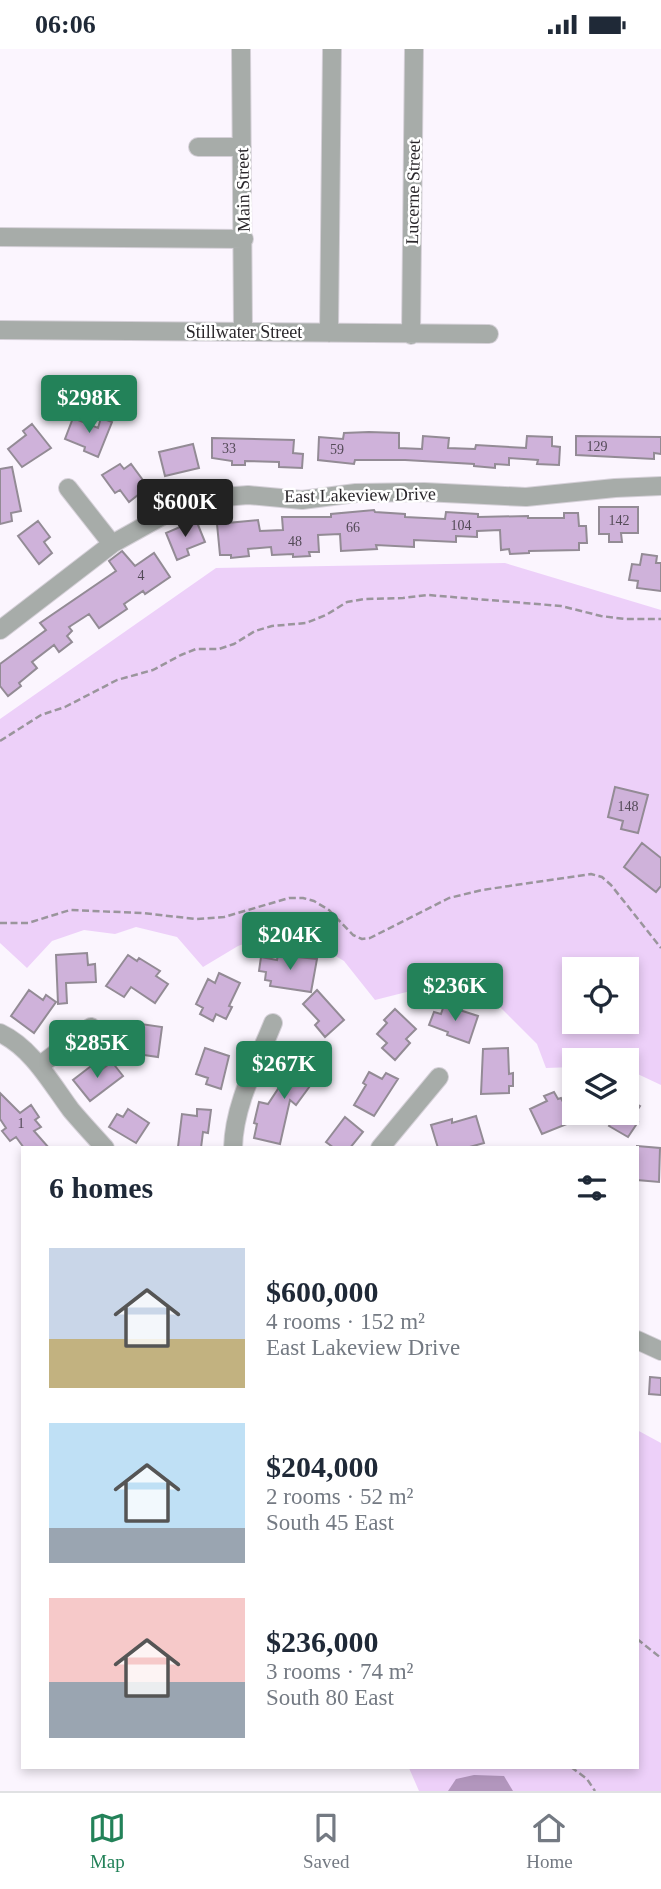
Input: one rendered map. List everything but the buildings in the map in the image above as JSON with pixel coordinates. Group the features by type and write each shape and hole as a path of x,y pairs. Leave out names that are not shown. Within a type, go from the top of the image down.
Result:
{"street":[{"name":"Main Street","path":"241,49 243,332"},
{"path":"329,333 332,49"},
{"name":"Lucerne Street","path":"411,335 414,49"},
{"path":"198,147 242,147"},
{"path":"0,237 244,239"},
{"name":"Stillwater Street","path":"0,330 489,334"},
{"name":"East Lakeview Drive","path":"0,630 112,544 176,509 212,498 248,495 302,500 356,493 424,492 526,497 661,486"},
{"path":"68,488 112,544"},
{"path":"233,1146 233,1129 243,1097 272,1023"},
{"path":"39,1066 91,1027"},
{"path":"7,1037 39,1066 74,1113 103,1146"},
{"path":"382,1146 439,1076"},
{"path":"639,1341 661,1351"}],"path":[{"path":"0,741 41,715 65,707 117,680 153,670 196,649 219,649 234,644 255,631 272,626 306,623 347,602 428,595 561,606 601,616 661,619"},
{"path":"0,923 28,923 70,910 205,919 224,917 289,898 303,898 329,910 353,935 362,939 370,938 449,898 482,890 591,874 602,877 611,885 661,948"},
{"path":"639,1641 661,1658"},
{"path":"574,1769 587,1779 595,1791"}],"shaded area":[{"path":"505,563 661,610 661,1085 639,1075 639,1048 562,1048 562,1067 546,1068 537,1044 487,994 450,981 375,1000 344,961 309,940 274,933 238,946 203,967 177,937 136,927 115,934 84,930 52,941 27,968 0,943 0,719 216,568"},
{"path":"639,1431 661,1443 661,1791 419,1791 409,1769 639,1769"},
{"path":"474,1775 504,1776 513,1791 448,1791 456,1779"}]}
